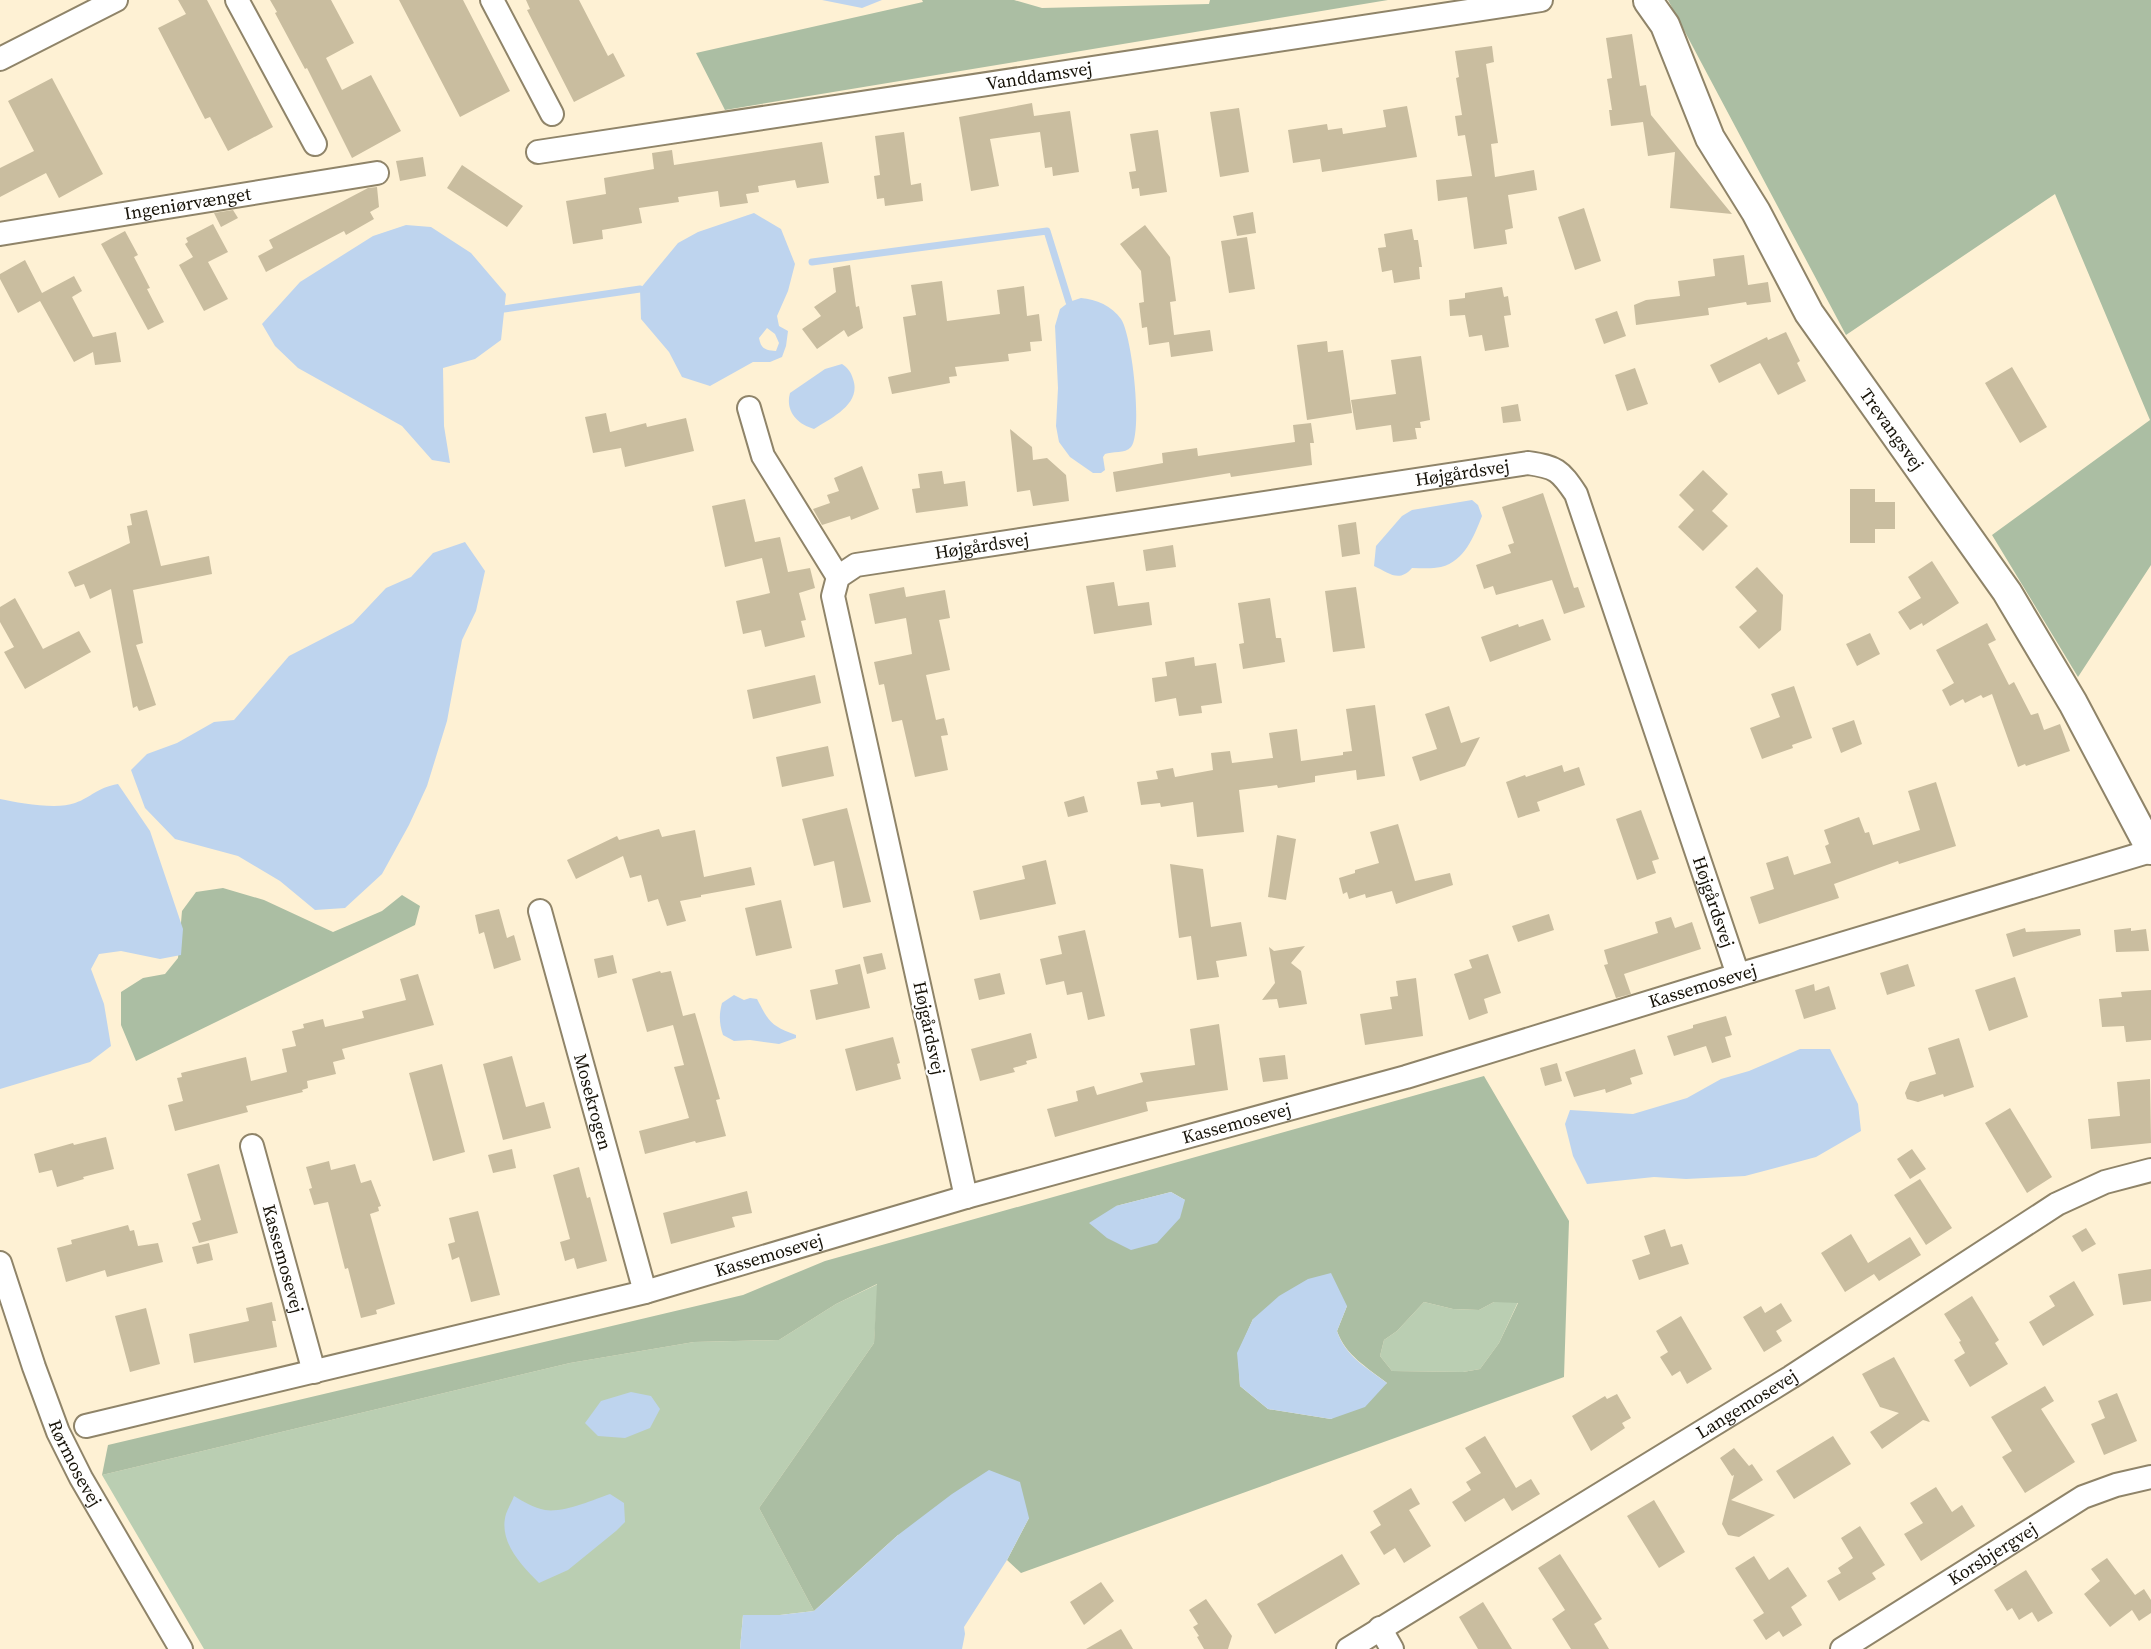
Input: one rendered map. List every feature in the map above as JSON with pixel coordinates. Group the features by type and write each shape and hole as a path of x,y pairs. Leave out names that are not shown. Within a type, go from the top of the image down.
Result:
{"street":[{"path":"0,59 116,0"},
{"path":"237,0 315,144"},
{"path":"492,0 552,114"},
{"name":"Vanddamsvej","path":"538,152 1541,0"},
{"name":"Trevangsvej","path":"1646,0 1665,25 1710,138 1756,212 1809,313 2007,592 2073,703 2151,851"},
{"name":"Ingeniørvænget","path":"0,234 377,173"},
{"path":"749,408 763,456 838,577"},
{"name":"Højgårdsvej","path":"966,1197 833,596 838,577 856,565 1528,463 1549,466 1564,476 1576,494 1738,975"},
{"name":"Kassemosevej","path":"87,1426 645,1292 966,1197 1406,1077 2151,851"},
{"name":"Mosekrogen","path":"540,911 645,1292"},
{"name":"Kassemosevej","path":"252,1146 314,1372"},
{"name":"Langemosevej","path":"1348,1649 1791,1377 2057,1204 2105,1182 2151,1170"},
{"name":"Rørmosevej","path":"0,1263 58,1432 81,1478 181,1649"},
{"name":"Korsbjergvej","path":"1842,1649 2083,1497 2115,1485 2151,1477"},
{"path":"1380,1628 1392,1649"}],"green space":[{"path":"922,0 1014,0 1042,8 1209,4 1210,0 1388,0 725,110 696,53 923,2"},
{"path":"1668,0 2151,0 2151,565 2078,677 1992,535 2150,420 2055,194 1846,335"},
{"path":"223,888 264,900 333,932 382,911 402,895 420,906 415,925 136,1061 121,1025 121,992 143,978 165,974 178,958 182,911 196,892"},
{"path":"1484,1076 1569,1221 1564,1377 1021,1573 1007,1560 1029,1518 898,1535 814,1611 759,1508 874,1343 877,1284 836,1304 779,1340 694,1342 570,1363 102,1475 108,1445 743,1295 825,1261","holes":["1171,1192 1185,1200 1116,1206","1424,1302 1453,1309 1479,1310 1494,1302 1518,1303 1499,1343 1480,1369 1463,1372 1392,1371 1380,1356 1384,1340 1397,1331","1347,1306 1337,1331 1341,1340 1358,1360 1387,1383 1331,1419 1268,1409 1240,1386 1238,1353 1253,1319"]},
{"path":"878,1284 874,1343 759,1508 814,1611 780,1615 743,1615 740,1649 204,1649 102,1475 570,1363 694,1342 779,1340 836,1304"},
{"path":"1424,1302 1453,1309 1479,1310 1494,1302 1518,1302 1499,1343 1480,1369 1463,1372 1392,1371 1380,1356 1384,1340 1397,1331"}],"water":[{"path":"822,0 882,0 862,8"},
{"path":"754,213 781,229 795,264 788,291 777,316 779,326 788,331 782,357 770,362 753,362 710,386 682,377 669,352 641,319 640,289 678,243 698,232","holes":["767,328 775,334 779,343 776,351 764,348 759,338"]},
{"path":"406,225 431,227 471,253 506,294 501,340 475,359 443,368 444,426 450,463 432,460 402,426 298,368 275,346 262,324 300,282 373,236"},
{"path":"1081,298 1103,304 1121,319 1129,344 1135,383 1136,423 1131,447 1122,452 1105,454 1103,457 1105,470 1101,473 1093,473 1070,457 1059,442 1056,426 1058,388 1055,326 1060,309 1069,302"},
{"path":"842,364 849,370 855,388 849,403 836,415 814,429 802,424 794,416 789,406 790,393 825,369"},
{"path":"1472,500 1478,505 1482,516 1468,547 1449,564 1441,567 1412,568 1407,573 1398,576 1374,566 1376,546 1402,516 1412,510"},
{"path":"465,542 485,571 476,611 462,640 447,721 427,786 382,874 345,908 315,910 280,881 238,856 175,839 145,808 131,770 147,754 177,743 214,722 234,720 289,656 353,623 386,588 411,577 433,553"},
{"path":"118,784 150,831 183,929 181,955 160,959 121,951 99,954 91,969 104,1004 111,1046 90,1062 0,1089 0,799 38,805 67,805"},
{"path":"734,995 744,1000 757,999 772,1022 781,1029 796,1035 796,1038 779,1044 750,1040 734,1041 723,1035 720,1019 722,1003"},
{"path":"1800,1049 1830,1049 1858,1104 1861,1131 1816,1157 1745,1176 1686,1179 1654,1177 1587,1184 1573,1156 1565,1124 1570,1110 1633,1114 1687,1098 1721,1079 1749,1071"},
{"path":"1171,1192 1185,1200 1180,1218 1157,1243 1131,1250 1107,1238 1089,1223 1116,1206"},
{"path":"1331,1273 1347,1306 1337,1331 1345,1348 1387,1383 1365,1407 1331,1419 1268,1409 1240,1386 1237,1353 1253,1319 1279,1296 1308,1279"},
{"path":"631,1392 651,1396 660,1409 650,1428 625,1438 598,1436 585,1423 601,1401"},
{"path":"989,1470 1020,1482 1029,1518 1007,1560 964,1627 962,1649 740,1649 743,1615 780,1615 814,1611 898,1535 952,1494"},
{"path":"610,1494 624,1503 625,1522 568,1570 539,1583 513,1552 505,1534 506,1514 514,1496 537,1508 560,1510"}],"building":[{"path":"178,0 207,0 273,127 228,151 210,117 205,119 158,28 186,14"},
{"path":"270,0 331,0 354,43 326,58 342,90 371,75 401,131 352,158"},
{"path":"399,0 463,0 510,91 460,117"},
{"path":"526,0 579,0 608,56 613,53 625,76 574,102 527,10 530,9"},
{"path":"1632,34 1640,86 1646,85 1651,115 1732,214 1670,208 1675,152 1648,156 1643,122 1611,126 1609,110 1612,110 1607,79 1612,78 1606,38"},
{"path":"1492,46 1494,62 1486,64 1498,143 1491,144 1495,177 1534,170 1537,190 1508,195 1513,228 1505,230 1507,244 1474,249 1467,197 1438,201 1436,180 1472,176 1465,135 1458,136 1455,116 1462,115 1456,78 1459,77 1455,51"},
{"path":"52,78 103,174 59,198 46,173 0,197 0,168 34,151 8,101"},
{"path":"1032,103 1034,116 1070,111 1079,172 1053,176 1052,167 1045,168 1040,132 990,139 999,186 971,191 959,117"},
{"path":"1407,106 1417,157 1322,172 1320,159 1293,163 1288,130 1327,124 1328,130 1342,128 1343,134 1386,127 1383,110"},
{"path":"1239,108 1249,172 1220,177 1210,112"},
{"path":"1158,130 1167,192 1140,196 1139,188 1132,189 1129,172 1136,171 1130,134"},
{"path":"904,132 911,185 921,183 923,201 885,206 884,198 877,199 874,176 880,175 875,136"},
{"path":"822,142 829,183 797,188 795,180 758,186 759,192 746,194 748,203 720,207 718,191 678,197 679,202 639,208 642,223 602,230 603,239 573,244 566,201 606,194 604,178 654,169 652,153 672,150 674,165"},
{"path":"423,157 426,176 400,181 396,161"},
{"path":"462,165 523,206 507,227 447,188"},
{"path":"377,187 379,207 370,212 374,219 346,235 344,231 266,272 258,256 273,248 269,240 368,188"},
{"path":"1584,208 1601,261 1575,270 1558,217"},
{"path":"233,210 238,218 221,227 214,213"},
{"path":"1253,212 1256,233 1237,236 1233,216"},
{"path":"213,224 228,252 208,262 228,299 204,311 179,265 193,257 185,244 188,242 186,238"},
{"path":"1145,225 1170,257 1176,301 1170,302 1174,335 1210,330 1213,351 1171,357 1169,342 1149,345 1147,327 1142,328 1139,303 1144,302 1141,271 1120,244"},
{"path":"1412,229 1414,240 1418,240 1422,267 1419,267 1420,279 1394,283 1392,270 1382,272 1378,248 1386,247 1384,234"},
{"path":"125,231 138,255 134,257 150,288 147,289 164,322 148,330 101,244"},
{"path":"1247,237 1255,289 1229,293 1221,241"},
{"path":"1744,255 1748,285 1768,282 1771,302 1747,305 1746,302 1708,308 1709,315 1636,325 1634,305 1646,300 1680,296 1678,281 1715,276 1713,259"},
{"path":"25,260 42,293 74,276 82,291 72,297 93,337 116,332 121,362 95,365 93,352 74,362 40,301 18,313 0,279 0,274"},
{"path":"850,265 856,307 859,306 863,328 848,337 844,330 817,349 802,329 821,316 814,307 836,292 833,268"},
{"path":"942,281 947,321 1000,314 997,290 1024,286 1027,316 1039,314 1042,341 1030,342 1031,351 1008,354 1009,361 955,367 957,376 949,377 950,383 892,394 888,377 911,372 903,317 916,315 911,285"},
{"path":"1502,287 1504,297 1508,296 1511,315 1504,316 1509,347 1485,351 1482,335 1469,337 1465,315 1450,316 1449,300 1465,298 1465,293"},
{"path":"1617,311 1626,336 1604,344 1595,319"},
{"path":"1786,332 1800,361 1797,363 1806,381 1778,395 1760,363 1719,383 1710,365 1767,337 1768,340"},
{"path":"1327,341 1328,352 1343,350 1352,413 1307,420 1297,345"},
{"path":"1421,356 1430,420 1420,422 1421,428 1415,428 1417,439 1393,442 1391,425 1356,430 1351,400 1396,394 1391,360"},
{"path":"2012,367 2047,427 2020,443 1985,383"},
{"path":"1635,368 1648,404 1627,411 1615,375"},
{"path":"1518,404 1521,421 1503,423 1501,407"},
{"path":"606,413 610,432 646,423 647,427 686,418 694,451 625,467 621,448 593,453 585,417"},
{"path":"1311,423 1314,443 1310,443 1312,465 1231,477 1230,473 1116,492 1113,472 1163,463 1162,453 1197,448 1198,456 1295,442 1293,425"},
{"path":"1010,429 1032,447 1033,460 1047,458 1066,475 1069,501 1033,506 1030,490 1017,492"},
{"path":"862,466 879,509 851,520 850,516 822,525 813,509 830,503 827,495 839,491 834,478"},
{"path":"1703,470 1728,494 1712,511 1728,526 1703,551 1678,527 1694,510 1679,495"},
{"path":"942,471 944,484 965,481 968,506 916,513 912,489 920,488 918,474"},
{"path":"1850,489 1875,489 1875,502 1895,502 1895,529 1875,529 1875,543 1850,543"},
{"path":"1543,493 1574,588 1578,587 1585,607 1564,614 1552,580 1496,595 1493,586 1484,589 1476,565 1511,553 1508,545 1514,543 1502,507"},
{"path":"745,499 755,542 780,537 788,572 810,568 815,588 799,593 806,620 801,621 805,637 765,647 761,630 743,634 736,601 770,593 762,558 725,567 712,506"},
{"path":"147,510 161,566 209,556 212,574 133,590 143,643 136,645 156,705 139,711 137,706 133,708 111,589 90,599 84,584 75,587 68,572 130,543 127,526 132,525 130,514"},
{"path":"1356,522 1360,554 1342,557 1338,525"},
{"path":"1173,545 1176,567 1146,571 1143,550"},
{"path":"1932,561 1959,603 1923,626 1922,623 1910,630 1898,612 1921,598 1908,577"},
{"path":"1757,567 1783,595 1781,630 1759,649 1739,627 1757,611 1735,587"},
{"path":"1114,582 1118,606 1149,602 1152,625 1094,634 1086,586"},
{"path":"904,587 906,597 945,590 950,618 939,620 950,670 926,675 936,720 944,718 948,735 941,736 948,770 915,777 902,720 892,722 884,684 879,685 874,662 912,654 906,618 875,624 869,594"},
{"path":"1356,587 1365,648 1333,652 1325,591"},
{"path":"15,598 43,649 79,631 91,652 25,689 4,652 14,647 0,622 0,607"},
{"path":"1270,598 1276,638 1281,638 1285,662 1243,669 1239,644 1244,643 1238,603"},
{"path":"1543,619 1551,640 1490,662 1481,637 1518,624 1519,627"},
{"path":"1987,623 1996,640 1988,644 2009,685 2014,682 2031,715 2038,713 2044,730 2060,724 2070,751 2018,767 1992,694 1983,698 1981,695 1965,703 1963,699 1950,706 1942,690 1954,683 1936,650"},
{"path":"1870,633 1880,654 1857,666 1846,644"},
{"path":"1194,657 1195,666 1216,663 1222,703 1201,706 1202,713 1179,716 1176,698 1155,702 1152,678 1167,676 1165,662"},
{"path":"815,675 821,703 753,719 747,690"},
{"path":"1794,686 1812,738 1792,745 1793,748 1762,759 1750,728 1780,717 1771,694"},
{"path":"1375,705 1385,776 1357,780 1356,770 1315,776 1315,782 1278,788 1277,785 1239,790 1244,832 1197,837 1193,802 1161,807 1160,803 1141,805 1137,782 1158,779 1156,771 1173,768 1175,777 1213,770 1211,753 1230,751 1232,763 1273,758 1269,733 1297,729 1301,761 1343,755 1343,752 1352,751 1346,709"},
{"path":"1449,706 1461,743 1480,737 1465,766 1420,781 1412,757 1437,749 1425,714"},
{"path":"1854,720 1862,744 1841,753 1832,728"},
{"path":"828,746 834,776 782,787 776,757"},
{"path":"1562,765 1564,772 1579,767 1585,785 1537,802 1540,811 1518,818 1506,782"},
{"path":"1936,782 1956,846 1899,864 1898,861 1834,884 1839,898 1759,924 1750,897 1774,889 1766,863 1788,856 1794,875 1831,863 1825,846 1829,844 1824,830 1859,817 1865,833 1869,832 1873,845 1920,830 1908,791"},
{"path":"1084,796 1088,812 1068,817 1064,802"},
{"path":"847,808 871,902 843,908 834,861 814,866 802,819"},
{"path":"1641,810 1659,859 1652,861 1656,873 1637,880 1616,819"},
{"path":"1398,824 1415,881 1450,873 1453,885 1396,904 1392,891 1366,898 1365,894 1349,899 1347,892 1343,894 1339,878 1355,873 1355,870 1379,863 1370,832"},
{"path":"659,829 662,837 695,830 704,877 751,867 755,885 680,901 686,921 667,926 658,899 648,902 641,875 630,878 623,856 576,879 567,860 617,836 619,840"},
{"path":"1277,835 1296,839 1286,900 1268,897"},
{"path":"1046,860 1056,904 980,920 973,891 1025,879 1022,866"},
{"path":"1170,864 1203,869 1211,927 1241,922 1247,956 1216,961 1219,977 1197,980 1191,936 1179,938"},
{"path":"781,900 792,948 756,956 745,908"},
{"path":"499,909 507,938 514,935 521,960 494,969 484,932 479,934 475,915"},
{"path":"1549,914 1554,930 1518,942 1512,926"},
{"path":"1671,917 1675,928 1692,922 1701,949 1624,974 1631,994 1616,998 1604,965 1608,964 1604,950 1658,933 1655,922"},
{"path":"2025,928 2026,932 2080,929 2081,935 2013,957 2006,934"},
{"path":"2131,928 2131,931 2146,929 2149,951 2116,952 2114,930"},
{"path":"1085,930 1105,1016 1088,1020 1082,992 1067,995 1064,981 1046,985 1040,959 1062,954 1058,936"},
{"path":"1305,946 1291,963 1301,971 1307,1004 1279,1008 1277,999 1262,1000 1275,983 1269,947 1274,951"},
{"path":"882,953 886,969 867,974 863,957"},
{"path":"1488,954 1501,993 1484,999 1488,1013 1469,1020 1454,974 1472,968 1469,960"},
{"path":"613,955 617,973 598,978 594,959"},
{"path":"860,964 870,1008 816,1020 810,990 838,984 835,970"},
{"path":"1908,964 1915,986 1887,995 1880,973"},
{"path":"660,971 661,973 671,971 683,1016 695,1013 720,1099 716,1100 726,1136 696,1143 695,1141 645,1154 639,1131 689,1118 674,1067 684,1065 673,1025 647,1032 632,979"},
{"path":"1000,973 1005,994 979,1000 974,979"},
{"path":"418,974 434,1025 342,1049 345,1059 333,1062 336,1074 307,1081 308,1088 302,1090 303,1092 246,1106 248,1112 175,1131 168,1105 183,1101 177,1078 182,1077 181,1073 246,1057 251,1081 287,1072 282,1049 296,1046 292,1031 304,1028 303,1024 323,1019 325,1027 364,1018 362,1011 406,1000 400,979"},
{"path":"2015,977 2028,1017 1989,1031 1975,990"},
{"path":"1416,978 1423,1036 1365,1045 1360,1014 1392,1009 1390,997 1398,996 1396,981"},
{"path":"1814,984 1815,991 1829,986 1836,1009 1804,1019 1795,990"},
{"path":"2151,990 2151,1040 2126,1042 2124,1026 2102,1027 2099,999 2122,997 2121,992"},
{"path":"1726,1016 1732,1035 1725,1037 1731,1057 1712,1063 1706,1046 1674,1056 1667,1036 1693,1028 1693,1025"},
{"path":"1219,1024 1228,1090 1146,1102 1148,1111 1055,1137 1047,1109 1078,1101 1076,1091 1094,1086 1097,1095 1143,1082 1140,1073 1195,1065 1190,1029"},
{"path":"1031,1033 1037,1058 1013,1068 1015,1072 980,1081 971,1049"},
{"path":"893,1037 900,1063 897,1064 901,1079 856,1091 845,1049"},
{"path":"1959,1038 1974,1087 1944,1097 1943,1094 1918,1102 1907,1099 1905,1093 1910,1082 1936,1074 1928,1048"},
{"path":"1635,1049 1643,1074 1630,1078 1632,1084 1606,1093 1605,1089 1574,1097 1565,1072"},
{"path":"1285,1055 1288,1079 1263,1082 1259,1058"},
{"path":"512,1056 526,1107 544,1102 551,1128 503,1140 483,1064"},
{"path":"1557,1063 1562,1081 1545,1086 1540,1068"},
{"path":"442,1064 465,1152 433,1161 409,1073"},
{"path":"2150,1079 2151,1143 2091,1149 2088,1119 2120,1116 2117,1082"},
{"path":"2010,1108 2052,1177 2027,1193 1985,1123"},
{"path":"106,1137 114,1169 57,1187 52,1170 39,1173 34,1154"},
{"path":"512,1149 516,1168 493,1173 488,1155"},
{"path":"1912,1149 1926,1169 1910,1179 1897,1159"},
{"path":"329,1161 331,1170 355,1164 361,1183 371,1180 381,1206 378,1207 379,1211 370,1214 395,1304 376,1310 377,1314 361,1318 348,1268 345,1269 328,1202 314,1205 306,1167"},
{"path":"219,1164 238,1233 199,1243 192,1223 201,1220 187,1174"},
{"path":"579,1167 587,1198 590,1197 607,1261 577,1269 574,1258 565,1261 560,1242 570,1239 553,1175"},
{"path":"1920,1179 1952,1228 1926,1245 1894,1195"},
{"path":"747,1191 752,1213 732,1217 735,1227 671,1244 663,1213"},
{"path":"478,1211 500,1295 471,1302 459,1257 452,1260 448,1244 455,1242 449,1218"},
{"path":"128,1225 130,1231 134,1230 138,1246 158,1243 163,1262 107,1277 105,1270 66,1282 57,1248 72,1244 71,1240"},
{"path":"2086,1228 2096,1244 2082,1252 2072,1236"},
{"path":"1665,1229 1671,1247 1682,1244 1689,1264 1639,1280 1632,1260 1650,1254 1644,1236"},
{"path":"1851,1234 1868,1263 1910,1237 1921,1255 1879,1281 1874,1274 1845,1292 1821,1253"},
{"path":"209,1243 213,1260 197,1264 192,1247"},
{"path":"2151,1269 2151,1301 2123,1305 2118,1274"},
{"path":"2074,1281 2094,1315 2043,1346 2029,1322 2055,1306 2049,1296"},
{"path":"1972,1296 1999,1340 1995,1343 2008,1364 1970,1387 1954,1360 1965,1353 1959,1342 1961,1341 1944,1314"},
{"path":"272,1302 276,1321 272,1321 277,1347 194,1363 189,1334 249,1321 246,1308"},
{"path":"1781,1303 1792,1321 1776,1331 1782,1341 1764,1352 1743,1317 1761,1306 1765,1313"},
{"path":"146,1308 160,1364 130,1372 115,1316"},
{"path":"1681,1316 1712,1369 1687,1384 1680,1371 1672,1376 1660,1357 1668,1352 1656,1331"},
{"path":"1894,1357 1930,1422 1923,1420 1882,1449 1870,1432 1899,1413 1880,1407 1862,1374"},
{"path":"2045,1386 2054,1401 2041,1409 2075,1462 2025,1493 2002,1457 2012,1451 1991,1417"},
{"path":"2117,1393 2137,1441 2104,1455 2091,1424 2105,1418 2098,1401"},
{"path":"1617,1394 1631,1418 1622,1423 1625,1428 1591,1451 1572,1416 1605,1396 1607,1399"},
{"path":"1485,1436 1516,1488 1531,1479 1540,1494 1512,1511 1504,1498 1465,1522 1452,1502 1471,1490 1466,1482 1481,1473 1465,1448"},
{"path":"1833,1436 1851,1464 1794,1499 1776,1471"},
{"path":"1734,1448 1749,1466 1752,1464 1763,1480 1731,1500 1775,1515 1739,1537 1728,1535 1722,1524 1734,1475 1732,1476 1720,1458"},
{"path":"1936,1487 1952,1512 1962,1505 1975,1526 1921,1561 1904,1534 1923,1523 1910,1503"},
{"path":"1411,1488 1420,1504 1409,1510 1431,1546 1404,1563 1395,1548 1384,1555 1370,1532 1381,1525 1373,1511"},
{"path":"1654,1500 1685,1552 1659,1568 1627,1516"},
{"path":"1860,1526 1885,1565 1872,1573 1876,1579 1839,1601 1827,1581 1841,1573 1838,1568 1853,1558 1841,1538"},
{"path":"1342,1554 1360,1584 1275,1634 1257,1604"},
{"path":"1560,1554 1602,1619 1594,1624 1609,1649 1571,1649 1552,1619 1565,1610 1538,1568"},
{"path":"1754,1556 1769,1580 1788,1567 1807,1596 1791,1607 1802,1625 1783,1637 1779,1631 1766,1640 1753,1620 1764,1613 1735,1568"},
{"path":"2107,1558 2135,1595 2144,1589 2151,1600 2151,1613 2139,1621 2132,1610 2110,1627 2084,1594 2100,1581 2091,1569"},
{"path":"2026,1570 2053,1613 2038,1622 2032,1612 2019,1620 2012,1608 2007,1611 1994,1590"},
{"path":"1101,1582 1114,1601 1084,1625 1070,1602"},
{"path":"1206,1599 1232,1636 1228,1649 1204,1649 1197,1637 1199,1636 1193,1627 1198,1624 1189,1610"},
{"path":"1483,1602 1512,1649 1478,1649 1459,1617"},
{"path":"1121,1629 1133,1649 1086,1649"}],"waterway":[{"path":"812,262 1047,231 1069,302"},
{"path":"504,309 640,289"}]}
